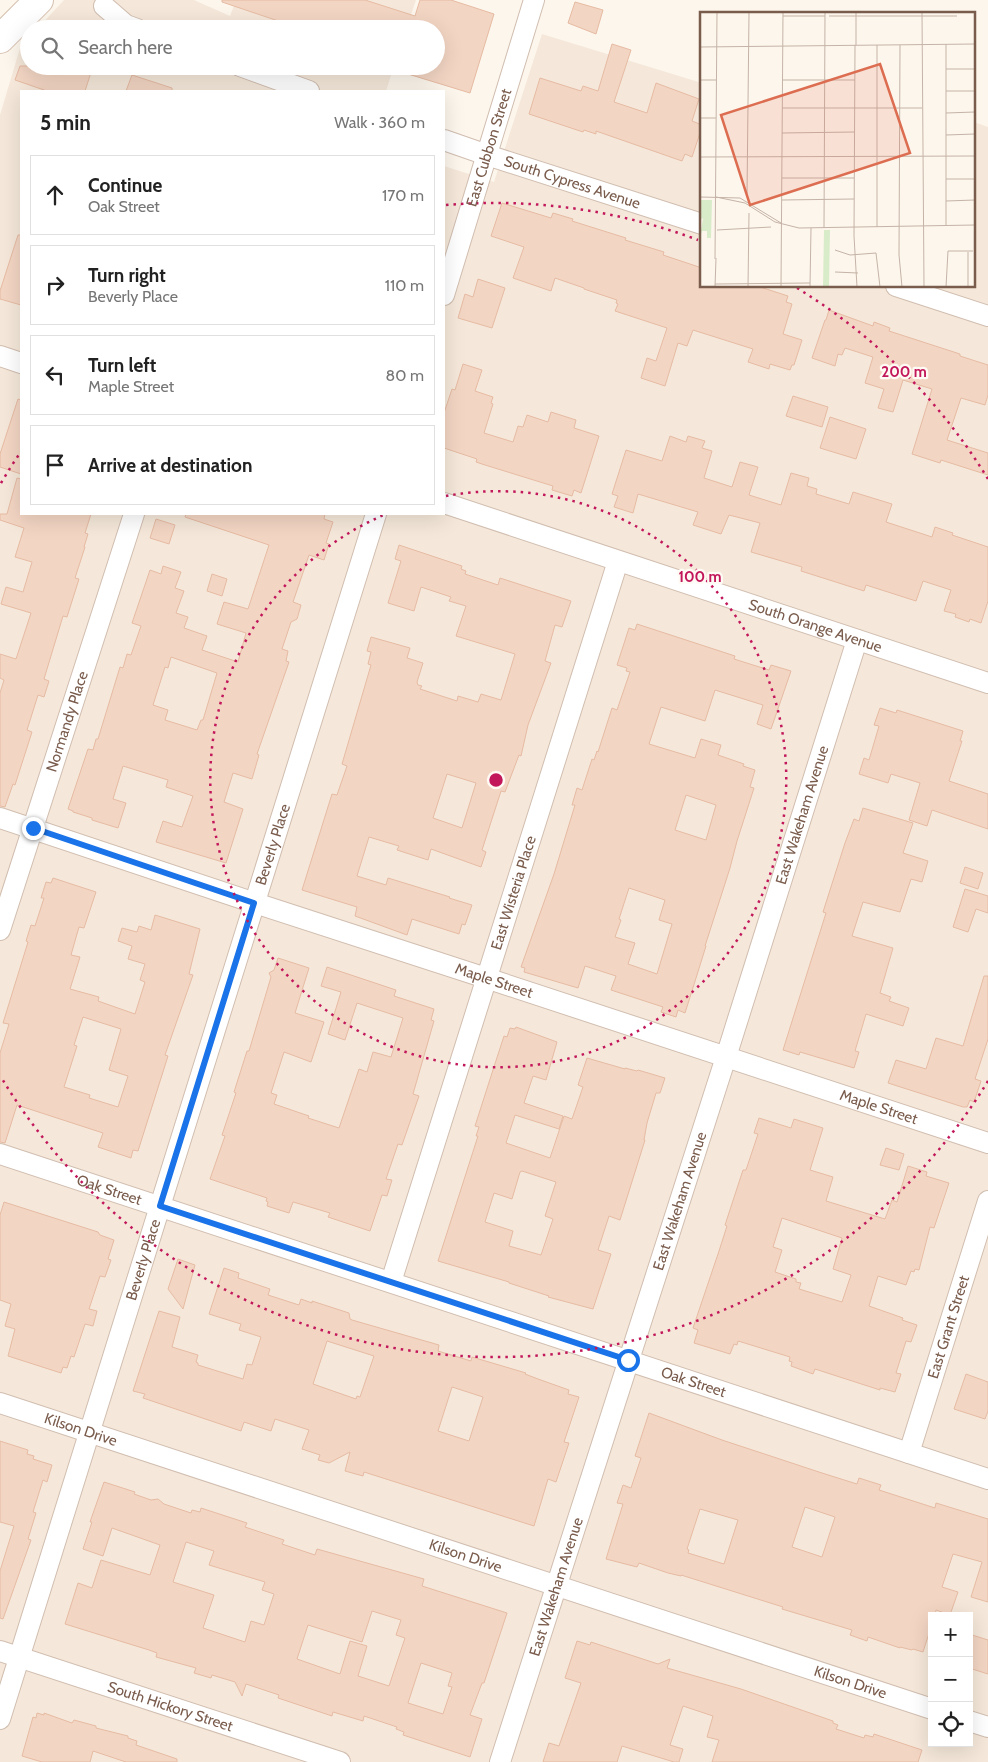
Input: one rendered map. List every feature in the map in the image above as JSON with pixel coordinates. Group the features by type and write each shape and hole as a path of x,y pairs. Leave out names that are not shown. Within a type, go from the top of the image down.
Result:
{"street":[{"path":"0,38 39,0"},
{"name":"East Cubbon Street","path":"445,292 534,0"},
{"path":"104,6 120,20"},
{"path":"265,75 307,90"},
{"name":"South Cypress Avenue","path":"445,140 700,223"},
{"path":"902,288 988,316"},
{"path":"0,356 20,362"},
{"name":"South Orange Avenue","path":"445,503 988,684"},
{"name":"Normandy Place","path":"0,930 134,515"},
{"name":"Beverly Place","path":"0,1719 376,515"},
{"name":"East Wisteria Place","path":"391,1282 618,560"},
{"name":"East Wakeham Avenue","path":"500,1762 726,1057 857,640"},
{"name":"Maple Street","path":"0,818 988,1143"},
{"name":"Oak Street","path":"0,1154 988,1479"},
{"name":"East Grant Street","path":"909,1453 988,1201"},
{"name":"Kilson Drive","path":"0,1403 928,1708"},
{"name":"South Hickory Street","path":"0,1651 340,1762"},
{"path":"973,1722 988,1727"}],"shaded area":[{"path":"64,0 194,0 230,16 236,0 416,0 409,20 45,20"},
{"path":"542,34 700,82 700,288 976,288 976,123 988,127 988,1762 0,1762 0,115 20,48 20,75 391,75 386,90 20,90 20,515 445,515 445,166 494,182"}],"building":[{"path":"222,0 365,0 415,16 420,0 451,0 494,14 470,93 411,75 445,75 445,20 275,20 222,2"},
{"path":"575,2 603,10 596,34 568,23"},
{"path":"612,44 631,50 614,102 647,113 656,83 699,99 692,121 700,124 700,133 692,157 685,154 682,161 596,131 596,134 584,130 583,132 529,114 540,78 581,91 583,86 598,91"},
{"path":"20,66 20,75 90,75 85,90 44,90 15,80"},
{"path":"132,75 172,88 172,90 126,90"},
{"path":"502,203 551,218 553,213 626,238 625,240 664,252 663,255 700,267 700,288 763,288 788,296 786,302 792,304 783,334 802,340 794,365 792,365 790,370 770,364 769,369 748,362 753,349 693,330 687,346 678,343 665,386 641,378 647,358 656,361 667,328 615,311 618,304 616,303 617,300 555,278 551,291 513,278 524,247 491,236"},
{"path":"18,235 20,235 20,305 0,299 0,291"},
{"path":"478,279 505,288 492,328 458,318 465,294 473,297"},
{"path":"829,310 873,326 874,322 890,328 889,331 988,365 988,395 985,405 961,398 947,440 988,453 988,475 941,460 940,463 912,454 932,389 903,380 893,412 878,408 884,389 865,383 873,357 845,348 842,355 838,354 835,366 812,358"},
{"path":"463,364 482,370 475,391 493,397 491,403 493,404 484,433 513,442 518,426 523,427 527,415 548,422 551,412 576,420 574,428 599,436 581,493 574,490 572,496 552,490 553,486 476,462 477,459 445,448 445,410 452,389 455,390"},
{"path":"793,396 828,407 822,427 786,416"},
{"path":"18,399 20,400 20,474 0,467 0,454"},
{"path":"830,417 866,429 856,459 820,448"},
{"path":"670,436 686,442 688,436 705,441 702,448 712,451 704,478 732,487 740,462 758,467 749,495 781,505 791,473 809,478 807,486 817,489 816,494 849,504 853,492 892,504 886,522 932,537 935,527 988,547 988,601 981,623 970,619 969,622 955,617 956,614 944,611 951,590 923,581 916,601 866,585 864,591 801,571 802,567 751,552 760,523 729,515 721,534 693,525 698,512 638,494 633,513 614,507 618,496 612,494 626,450 662,461"},
{"path":"17,478 20,479 20,515 91,515 85,533 88,534 85,547 75,578 79,579 67,617 63,616 44,679 49,681 44,697 38,695 27,730 32,732 15,785 13,784 5,807 0,806 0,693 4,680 0,678 0,654 16,659 31,613 1,604 6,587 23,592 32,562 15,557 24,528 0,520 0,514 7,514"},
{"path":"186,515 325,515 324,519 333,522 326,543 329,544 324,560 309,555 293,602 301,605 297,619 291,622 282,649 288,651 286,661 289,662 257,754 259,755 252,779 233,773 224,802 243,809 226,863 156,842 163,821 182,827 193,796 166,787 168,780 123,766 113,799 126,803 118,828 92,820 92,818 68,809 88,749 93,750 96,739 98,739 120,667 123,668 127,654 131,655 141,626 132,623 150,570 161,574 163,566 181,572 175,588 184,591 176,613 188,617 184,628 207,636 202,650 238,662 246,633 217,624 224,602 248,609 269,545 185,517","holes":["171,657 217,673 203,720 201,720 197,730 165,720 168,710 153,705 165,667 168,668"]},
{"path":"156,519 175,525 169,544 150,538"},
{"path":"399,545 462,566 461,569 466,571 465,574 498,585 500,578 571,601 562,627 555,625 545,661 551,663 528,725 521,756 519,755 505,792 501,791 482,850 486,852 481,867 431,849 428,860 397,850 399,846 369,837 357,876 386,885 388,878 472,905 465,925 462,924 459,934 412,919 407,935 355,916 357,907 302,890 332,794 337,795 347,766 342,764 371,665 368,664 371,652 367,651 371,637 410,648 407,658 423,663 417,682 418,685 422,686 420,689 457,701 458,696 478,702 481,694 501,700 515,654 456,636 466,606 449,601 451,597 421,587 414,611 388,603 401,561 395,559","holes":["447,774 476,783 462,828 433,818"]},
{"path":"212,574 227,579 222,596 207,591"},
{"path":"637,624 735,656 734,659 769,670 771,665 791,671 771,729 757,724 763,705 715,690 705,721 661,707 649,744 695,758 701,739 721,745 718,755 755,770 750,787 754,788 685,1013 678,1010 676,1017 661,1012 663,1007 611,990 616,976 585,966 578,988 524,972 525,968 521,967 554,874 575,805 572,805 577,788 582,790 592,759 594,760 598,752 612,708 617,710 630,672 626,671 627,668 617,665 629,628 635,630","holes":["686,795 716,805 706,840 675,830","629,888 665,900 659,920 672,924 657,974 628,964 635,943 615,937"]},
{"path":"880,708 896,713 897,710 963,731 960,741 962,741 949,781 988,794 988,829 932,810 927,826 909,820 920,783 891,774 888,783 859,774 864,758 869,760 879,726 874,725"},
{"path":"863,808 913,823 903,853 928,861 922,882 911,879 900,912 863,902 852,936 893,948 880,993 891,997 889,1001 909,1008 903,1026 866,1014 855,1051 859,1052 854,1068 800,1052 799,1055 783,1050 826,913 823,912 845,843 854,819 859,821"},
{"path":"965,867 983,873 978,889 960,883"},
{"path":"53,878 96,892 84,928 79,927 71,955 80,957 70,989 99,997 98,1001 135,1014 145,982 140,980 145,964 128,959 132,946 118,941 122,928 137,932 139,926 151,930 155,915 200,929 189,974 193,975 165,1055 168,1056 138,1151 133,1150 131,1158 98,1147 103,1133 17,1105 5,1143 0,1142 0,1053 9,1024 3,1023 28,942 26,941 31,925 35,926 44,898 41,898 46,882 51,883","holes":["83,1017 121,1029 109,1070 128,1076 118,1107 89,1098 90,1095 64,1087 77,1046 74,1045"]},
{"path":"965,889 988,896 988,913 976,909 968,932 953,927"},
{"path":"278,958 309,968 295,1013 324,1022 311,1062 284,1052 271,1093 277,1095 274,1104 309,1116 308,1118 339,1128 359,1069 367,1072 373,1052 391,1057 403,1018 357,1003 345,1040 328,1034 341,992 321,986 327,967 396,990 394,996 434,1009 431,1020 434,1021 413,1094 419,1096 402,1145 398,1144 386,1179 392,1180 387,1196 382,1195 370,1231 328,1217 330,1213 293,1202 289,1213 267,1206 267,1198 210,1179 225,1136 222,1135 236,1093 234,1092 247,1051 249,1051 271,977 269,973 274,970"},
{"path":"984,976 988,976 988,1039 975,1079 981,1081 974,1102 970,1100 967,1107 963,1107 888,1083 896,1060 926,1069 936,1038 963,1046"},
{"path":"516,1027 557,1042 546,1080 533,1076 524,1103 563,1116 559,1129 515,1115 506,1143 550,1158 564,1116 572,1119 583,1087 578,1085 587,1058 665,1078 660,1093 656,1093 647,1123 645,1140 620,1220 609,1216 598,1250 611,1254 593,1309 548,1297 509,1282 438,1261 478,1136 476,1136 479,1127 475,1126 504,1036 507,1037 510,1028 515,1029","holes":["520,1172 556,1182 545,1216 553,1219 541,1255 509,1246 513,1231 485,1222 494,1193 512,1199"]},
{"path":"759,1118 791,1128 794,1119 823,1128 810,1170 833,1177 826,1201 885,1219 892,1200 897,1202 908,1166 927,1172 926,1176 949,1183 934,1228 930,1227 919,1270 911,1271 906,1285 878,1276 869,1306 917,1325 911,1342 906,1341 896,1373 901,1374 895,1392 880,1388 880,1390 815,1369 813,1374 791,1366 790,1357 738,1341 737,1345 734,1344 730,1354 694,1343 698,1330 693,1328 727,1226 725,1225 743,1170 746,1170 758,1134 754,1133","holes":["782,1218 842,1238 833,1269 851,1275 842,1302 799,1289 801,1283 796,1282 796,1279 775,1272 782,1250 773,1247"]},
{"path":"886,1148 904,1154 899,1170 880,1165"},
{"path":"4,1202 98,1232 100,1235 114,1240 108,1259 111,1260 105,1277 100,1276 89,1309 97,1311 93,1326 85,1324 74,1357 71,1356 67,1368 63,1367 61,1373 8,1356 15,1329 5,1326 11,1304 0,1300 0,1215"},
{"path":"178,1259 195,1265 183,1309 168,1289"},
{"path":"224,1268 239,1273 238,1278 270,1289 268,1295 299,1305 301,1299 312,1303 312,1301 349,1313 352,1320 439,1345 438,1351 471,1361 472,1357 526,1373 569,1390 568,1394 579,1397 564,1442 569,1443 556,1482 548,1479 534,1526 364,1472 363,1476 345,1471 350,1452 329,1463 318,1460 320,1455 302,1449 309,1430 275,1419 271,1431 244,1422 241,1431 143,1398 145,1394 133,1391 159,1311 180,1317 172,1347 198,1355 196,1362 198,1365 243,1379 247,1364 252,1365 261,1337 239,1330 241,1324 209,1314","holes":["327,1341 374,1356 360,1397 357,1396 356,1399 313,1384","452,1387 483,1397 469,1441 438,1431"]},
{"path":"966,1374 988,1382 988,1411 985,1419 954,1409"},
{"path":"649,1413 722,1440 857,1484 859,1478 881,1485 879,1490 935,1508 936,1503 988,1519 988,1602 971,1597 982,1562 953,1554 942,1587 958,1592 951,1612 936,1610 936,1612 928,1612 928,1636 923,1652 900,1648 868,1637 867,1641 850,1635 852,1630 681,1575 668,1573 639,1563 637,1567 606,1559 623,1504 617,1503 623,1485 631,1488 641,1458 635,1456","holes":["805,1507 835,1517 822,1557 792,1547","700,1509 738,1520 724,1564 688,1553 689,1550 687,1549"]},
{"path":"0,1441 28,1450 27,1454 34,1456 33,1459 52,1465 47,1482 43,1480 33,1512 36,1513 28,1539 31,1540 3,1619 0,1618 0,1571 14,1526 0,1522"},
{"path":"104,1482 135,1492 134,1494 151,1500 158,1499 164,1504 191,1513 192,1510 200,1512 201,1508 247,1523 245,1527 284,1540 282,1544 315,1555 317,1549 424,1579 422,1586 507,1613 484,1683 482,1683 470,1715 482,1719 470,1757 403,1735 404,1732 396,1729 397,1727 364,1716 363,1721 333,1712 332,1716 278,1698 279,1695 246,1684 242,1696 235,1682 212,1675 211,1678 194,1673 196,1668 156,1657 157,1653 65,1624 78,1583 92,1588 101,1560 150,1575 160,1545 112,1528 103,1556 83,1549 92,1522 90,1522","holes":["186,1542 214,1551 209,1565 265,1582 262,1590 274,1594 264,1625 251,1621 245,1642 203,1628 214,1595 173,1582","372,1611 401,1620 396,1635 405,1638 389,1686 358,1676 367,1646 350,1641 340,1674 297,1659 308,1625 362,1642","421,1663 452,1673 448,1686 452,1687 443,1714 408,1703"]},
{"path":"973,1635 988,1640 988,1674 973,1669"},
{"path":"577,1641 590,1645 591,1642 658,1664 670,1659 667,1668 741,1689 833,1721 833,1723 838,1725 836,1729 864,1738 865,1735 873,1737 874,1734 922,1750 918,1762 712,1762 719,1740 707,1737 713,1716 683,1706 670,1745 683,1749 679,1762 622,1746 617,1762 543,1762 549,1743 559,1746 581,1683 565,1678"},
{"path":"37,1713 44,1715 44,1713 72,1723 74,1720 128,1736 128,1738 137,1741 136,1745 177,1759 177,1762 126,1762 93,1751 90,1762 42,1762 22,1756 33,1717 36,1718"}],"route":[{"path":"33,828 254,903 160,1206 628,1360"}]}
